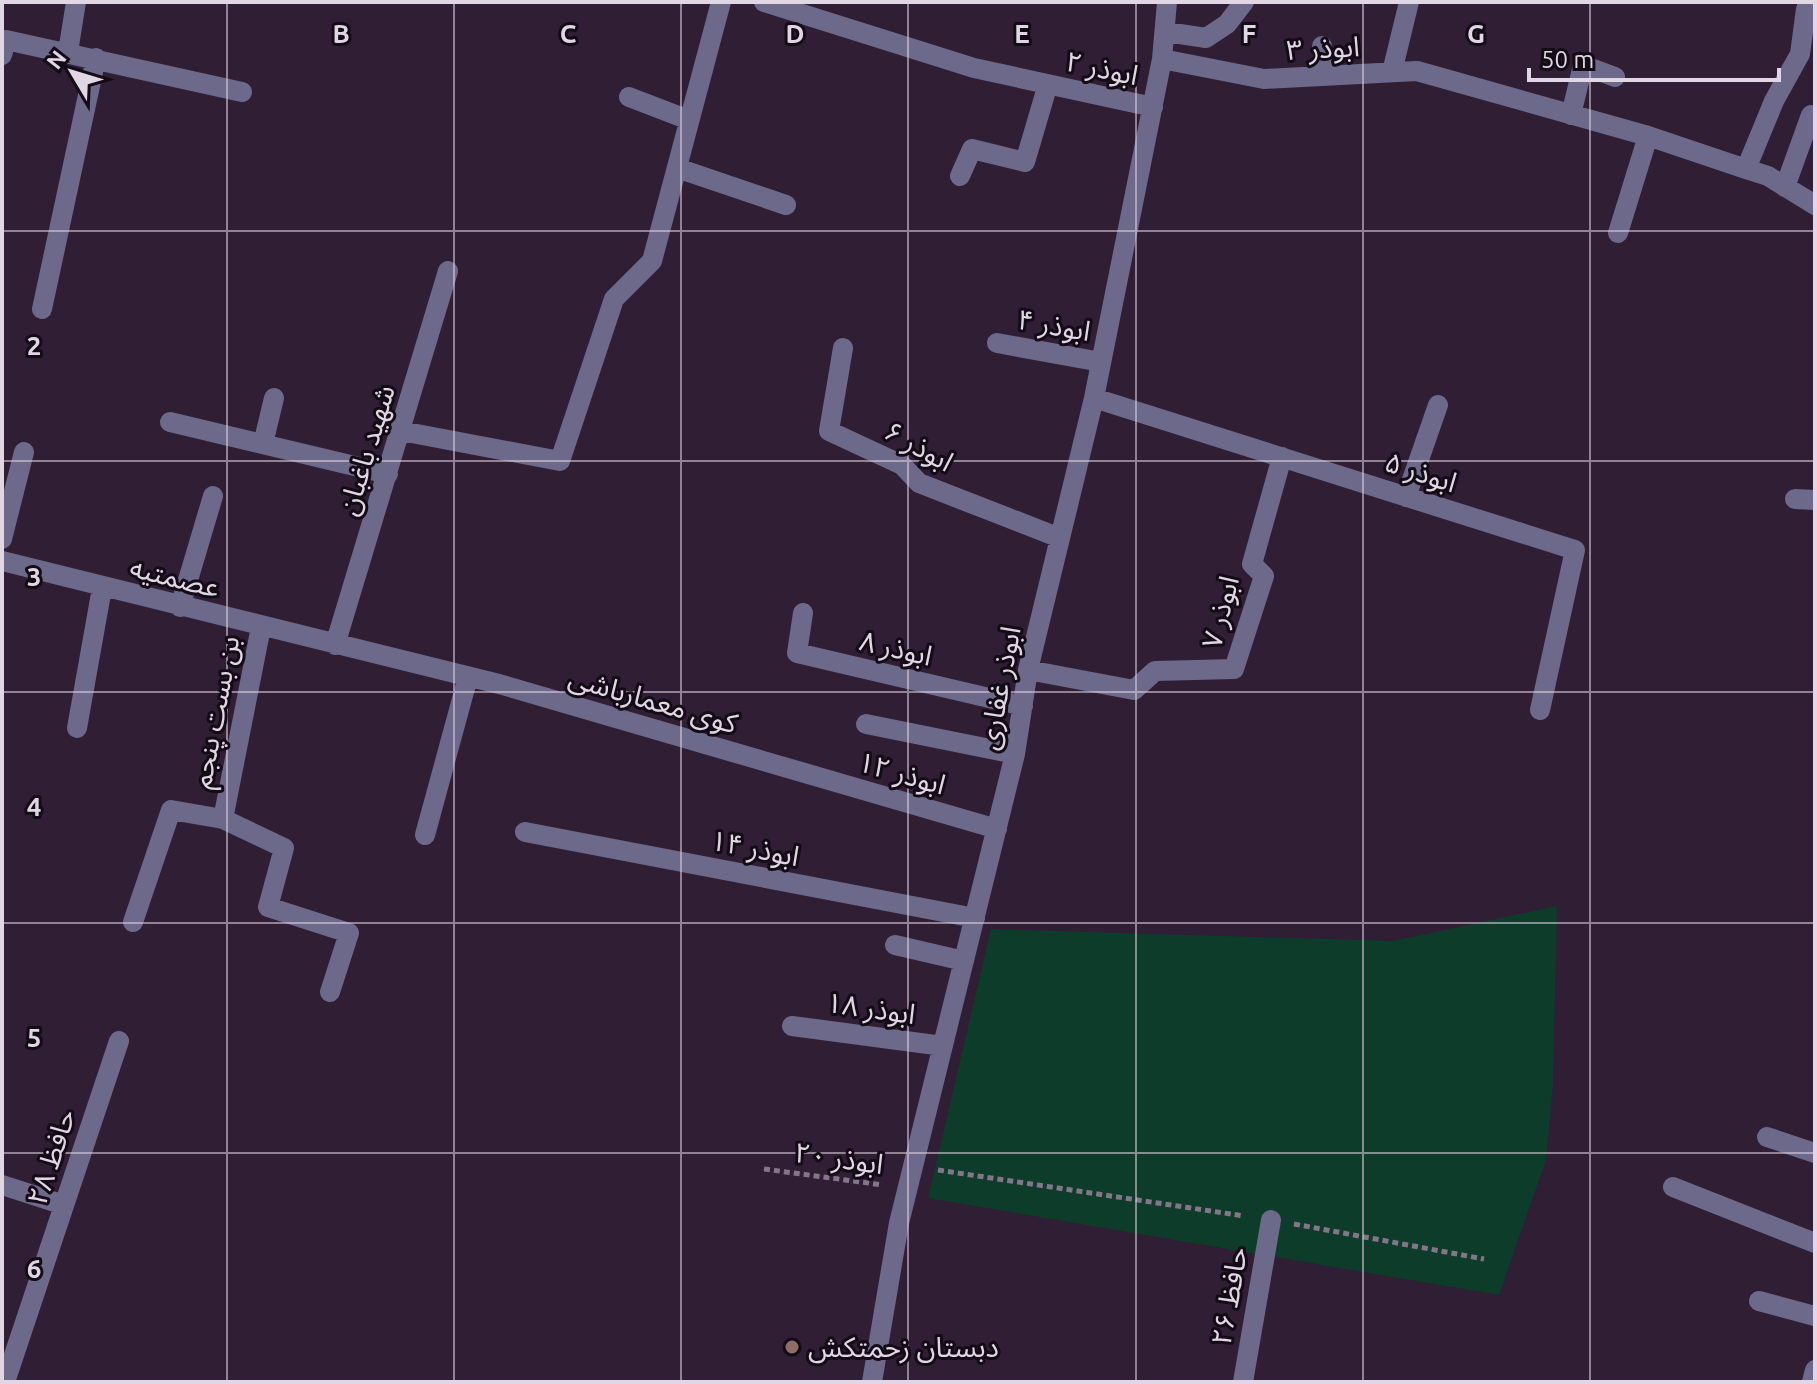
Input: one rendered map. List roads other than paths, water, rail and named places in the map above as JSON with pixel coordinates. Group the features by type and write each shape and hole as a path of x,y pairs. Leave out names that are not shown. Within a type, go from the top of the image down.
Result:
{"street":[{"path":"68,52 76,2"},
{"path":"401,431 560,461 614,299 652,261 721,2"},
{"name":"ابوذر ۲","path":"764,2 793,6 974,68 1153,107"},
{"name":"ابوذر غفاری","path":"872,1382 908,1188 1015,754 1028,670 1094,398 1167,32 1167,2"},
{"path":"1173,2 1167,32 1206,38 1227,24 1244,2"},
{"path":"1392,72 1409,2"},
{"path":"1746,169 1774,101 1800,54 1806,9"},
{"path":"2,55 6,40 242,92"},
{"path":"1322,46 1322,76"},
{"path":"42,309 96,58"},
{"name":"ابوذر ۳","path":"1162,59 1264,79 1417,71 1648,136 1746,169 1815,205"},
{"path":"1571,115 1583,65 1615,77"},
{"path":"960,176 972,149 1025,162 1048,84"},
{"path":"629,97 689,120"},
{"path":"1785,187 1811,115"},
{"path":"1618,233 1648,136"},
{"path":"677,168 786,205"},
{"name":"شهید باغبان","path":"335,645 448,271"},
{"name":"ابوذر ۴","path":"997,343 1101,362"},
{"name":"ابوذر ۶","path":"843,348 829,431 902,465 919,483 1060,538"},
{"path":"263,444 274,398"},
{"name":"ابوذر ۵","path":"1094,398 1575,550 1540,710"},
{"path":"1406,497 1438,405"},
{"path":"170,422 388,474"},
{"path":"2,539 24,452"},
{"name":"ابوذر ۷","path":"1028,670 1134,690 1155,671 1234,669 1264,576 1252,564 1282,457"},
{"path":"180,607 213,496"},
{"name":"عصمتیه","path":"2,561 468,677"},
{"path":"77,728 102,588"},
{"name":"ابوذر ۸","path":"803,613 797,653 1023,706"},
{"name":"بن بست پنجم","path":"261,627 223,819 284,848 268,907 349,933 330,992"},
{"path":"425,835 468,677"},
{"name":"کوی معمارباشی","path":"468,677 792,770"},
{"path":"866,724 1015,754"},
{"name":"ابوذر ۱۲","path":"792,770 997,829"},
{"path":"133,922 171,810 223,819"},
{"name":"ابوذر ۱۴","path":"525,832 975,918"},
{"path":"895,945 964,961"},
{"name":"ابوذر ۱۸","path":"792,1026 943,1046"},
{"name":"حافظ ۲۸","path":"5,1382 119,1041"},
{"path":"1767,1137 1815,1153"},
{"path":"2,1185 64,1205"},
{"path":"1673,1187 1815,1243"},
{"name":"حافظ ۲۶","path":"1243,1382 1271,1220"},
{"path":"1759,1301 1815,1316"},
{"path":"1812,1382 1815,1370"}],"place":[{"name":"دبستان زحمتکش","path":"792,1347"}]}
